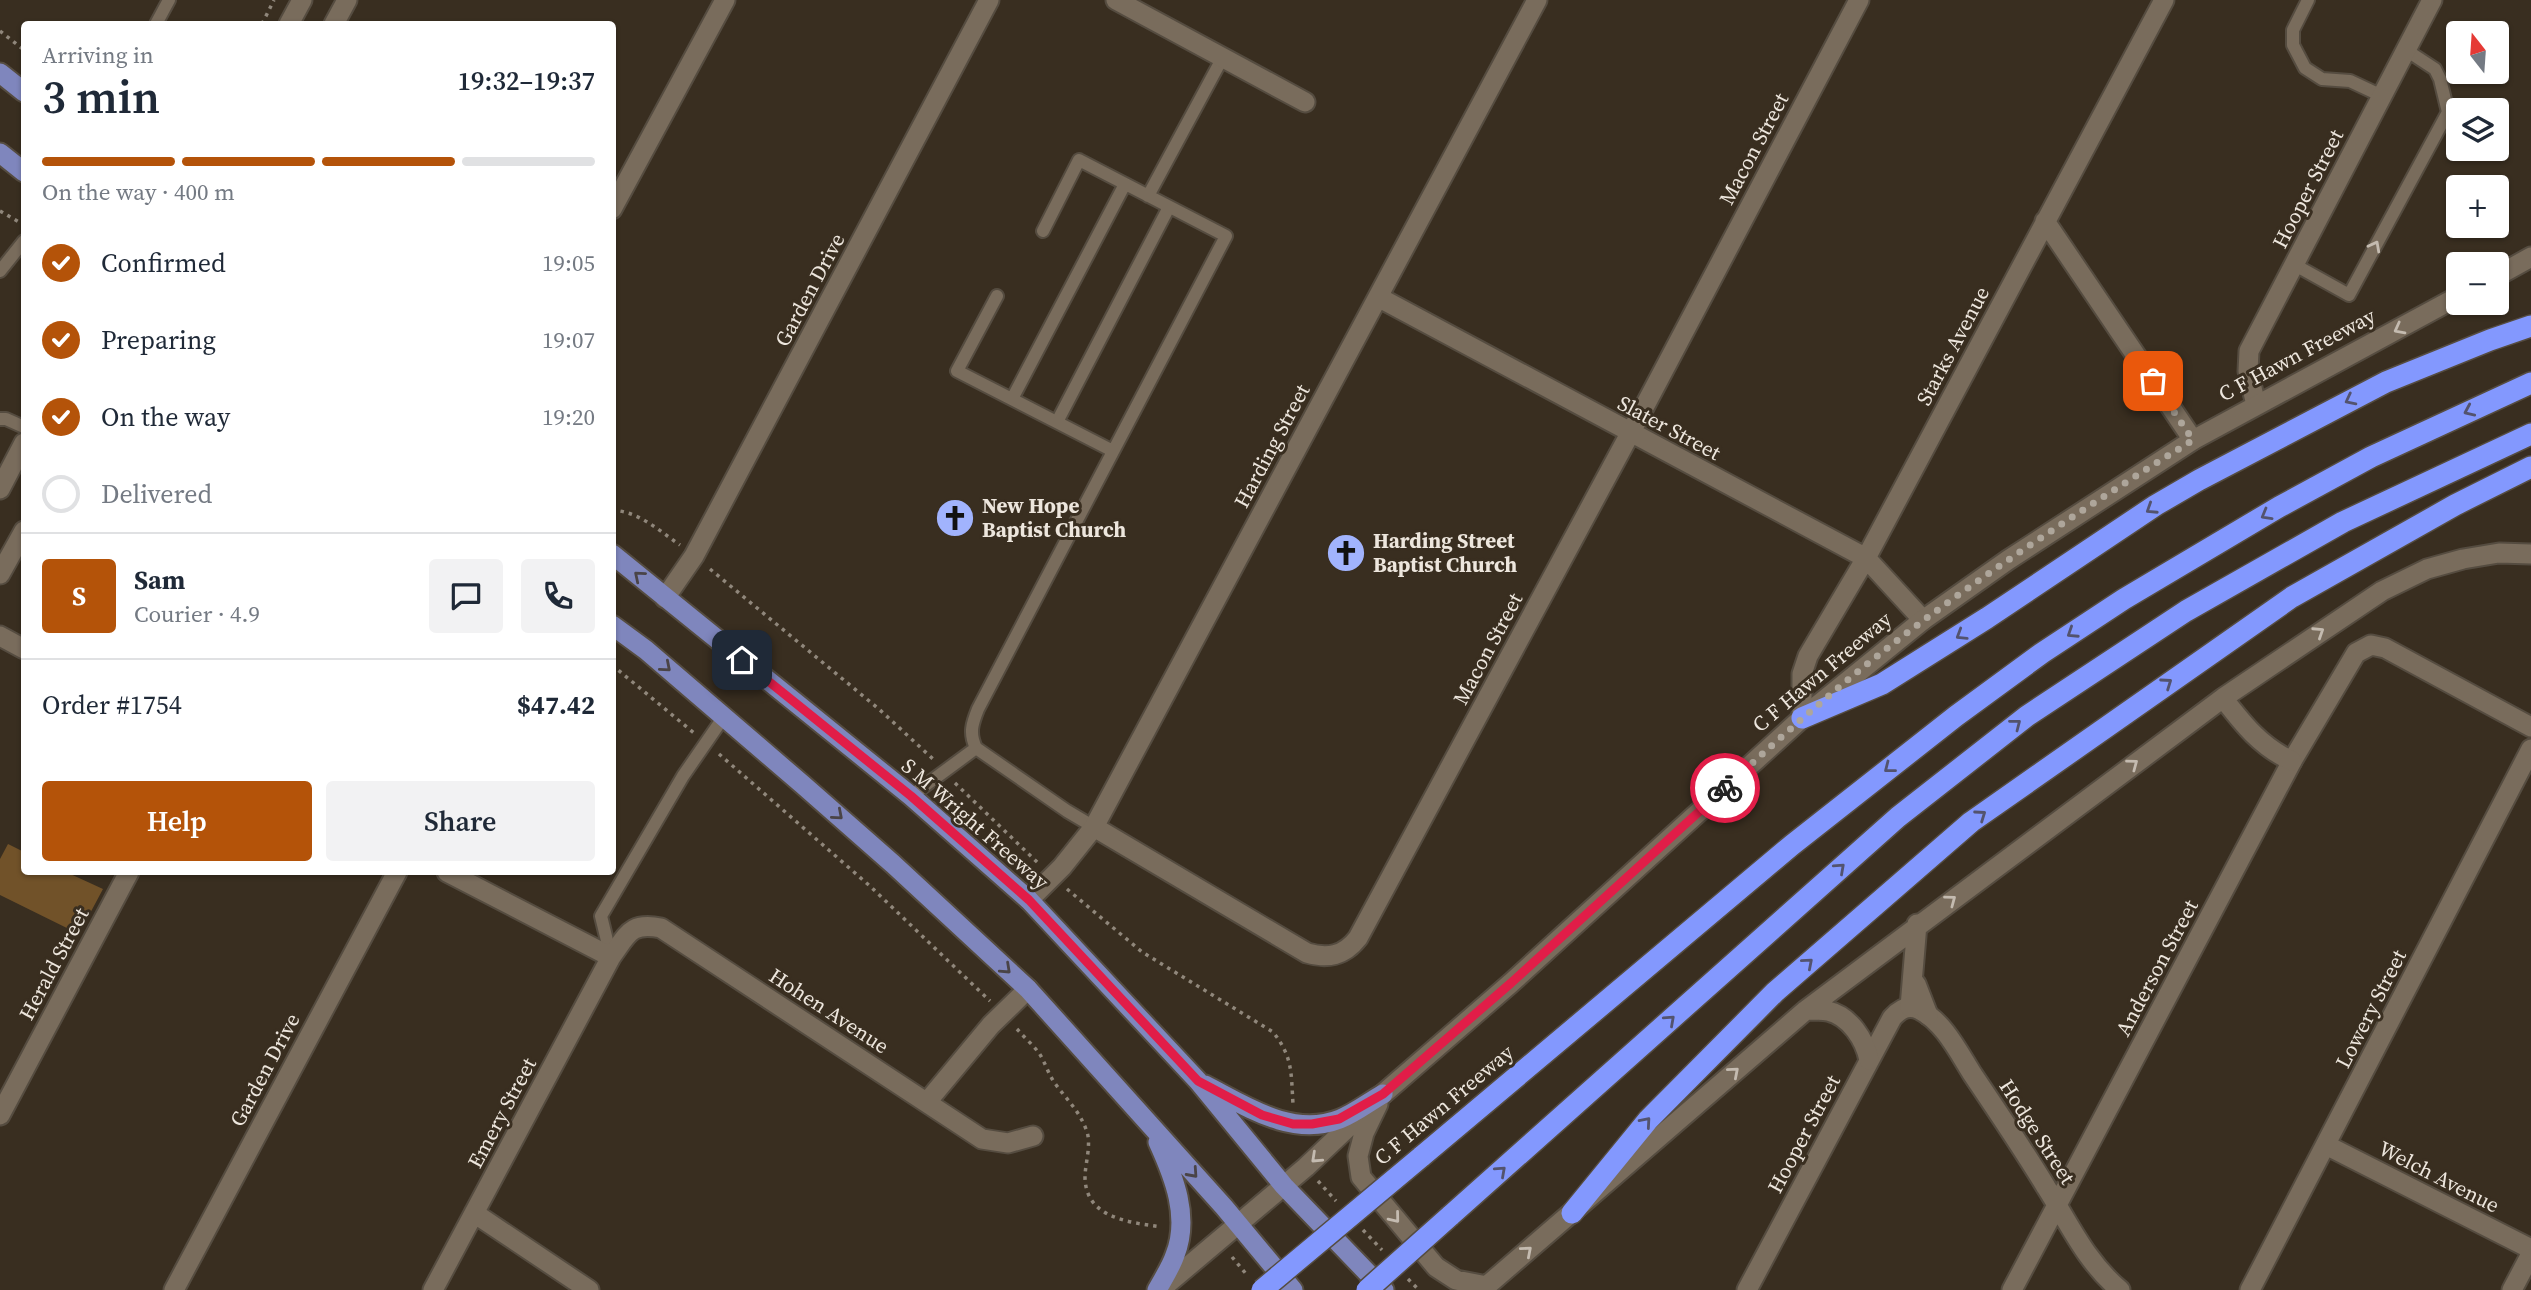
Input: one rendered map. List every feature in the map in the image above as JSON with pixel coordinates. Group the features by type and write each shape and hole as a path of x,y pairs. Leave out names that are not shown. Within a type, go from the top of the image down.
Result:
{"highway":[{"path":"1802,718 1882,684 1987,618 2156,505 2199,480 2386,382 2434,361 2531,326"},
{"name":"C F Hawn Freeway","path":"1258,1286 1421,1157 1792,845 1956,716 2042,653 2124,599 2371,457 2531,383"},
{"path":"1367,1290 1898,817 2027,716 2186,611 2343,522 2531,433"},
{"path":"1572,1213 1648,1120 1775,992 1971,822 2292,597 2455,505 2531,467"}],"main road":[{"path":"0,73 21,90"},
{"path":"0,153 21,170"},
{"name":"S M Wright Freeway","path":"616,557 911,796 1029,900 1198,1081 1284,1186 1384,1290"},
{"path":"616,628 646,650 893,864 1028,989 1239,1224 1293,1290"},
{"path":"1198,1081 1262,1115 1293,1124 1339,1119 1383,1094"},
{"path":"1148,1122 1174,1177 1181,1228 1176,1254 1159,1290"}],"street":[{"path":"291,21 302,0"},
{"path":"336,21 347,0"},
{"path":"616,202 725,0"},
{"name":"Garden Drive","path":"665,598 694,556 989,0"},
{"path":"1116,0 1306,102"},
{"name":"Harding Street","path":"1029,900 1062,867 1094,827 1537,0"},
{"name":"Macon Street","path":"1094,827 1307,953 1320,957 1337,955 1349,949 1358,938 1630,433 1859,0"},
{"name":"Starks Avenue","path":"1802,718 1802,674 1808,656 1866,558 2164,0"},
{"name":"Hooper Street","path":"2256,405 2248,371 2249,351 2432,0"},
{"path":"2045,221 2193,440"},
{"path":"2509,269 2531,257"},
{"name":"Slater Street","path":"1378,297 1866,558 1923,620"},
{"name":"C F Hawn Freeway","path":"1159,1290 1284,1186 1802,718 1923,620 2008,560 2193,440 2446,303"},
{"path":"0,489 21,449"},
{"path":"0,574 21,536"},
{"path":"1383,1094 1364,1133 1358,1156 1361,1177 1436,1268 1456,1280 1484,1288 1806,1010 1917,924 2223,698 2382,590 2427,569 2463,559 2487,555 2531,554"},
{"path":"0,636 21,647"},
{"name":"Anderson Street","path":"2012,1290 2292,761 2356,653 2371,645 2385,648 2531,727"},
{"path":"2223,698 2259,742 2292,761"},
{"name":"Lowery Street","path":"2250,1290 2531,749"},
{"name":"Herald Street","path":"0,1115 127,875"},
{"name":"Garden Drive","path":"174,1290 395,875"},
{"path":"453,875 611,957"},
{"path":"1917,924 1913,971 1919,1011"},
{"name":"Hohen Avenue","path":"611,957 629,932 644,925 661,928 982,1139 1008,1143 1033,1136"},
{"name":"Emery Street","path":"433,1290 611,957"},
{"path":"927,1102 991,1025 1028,989"},
{"path":"1806,1010 1829,1012 1845,1020 1861,1038 1869,1060"},
{"name":"Hooper Street","path":"1747,1290 1892,1018 1899,1010 1919,1011"},
{"name":"Hodge Street","path":"1919,1011 1951,1040 2082,1248 2120,1290"},
{"name":"Welch Avenue","path":"2326,1145 2531,1252"},
{"path":"474,1213 589,1290"},
{"path":"2512,1290 2531,1252"}],"lane":[{"path":"158,21 169,0"},
{"path":"2308,0 2293,30 2293,45 2305,68 2322,79 2350,81 2382,96"},
{"path":"2295,265 2349,295 2448,112 2435,69 2406,51"},
{"path":"1148,196 1223,57"},
{"path":"1042,230 1079,160 1226,236 971,726 971,738 976,748 1094,827"},
{"path":"1012,399 1125,184"},
{"path":"1057,422 1169,207"},
{"path":"0,271 21,245"},
{"path":"997,296 957,370 1113,451"},
{"path":"0,419 21,426"},
{"path":"611,957 601,916 683,776 723,718"},
{"path":"911,796 976,748"}],"path":[{"path":"264,21 274,0"},
{"path":"0,31 21,48"},
{"path":"0,211 21,223"},
{"path":"616,510 642,517 680,545"},
{"path":"706,565 880,710 930,756"},
{"path":"616,668 871,887 988,999"},
{"path":"955,783 1038,862"},
{"path":"1069,891 1142,952 1273,1032 1290,1060 1293,1104"},
{"path":"1019,1031 1039,1053 1055,1084 1074,1105 1082,1120 1088,1135 1085,1178 1095,1205 1108,1216 1164,1227"},
{"path":"1314,1177 1343,1208"},
{"path":"1362,1228 1390,1259"},
{"path":"1230,1255 1258,1286"},
{"path":"1400,1269 1419,1290"}],"shaded area":[{"path":"8,844 21,850 21,875 73,875 103,889 79,934 0,895 0,859"}],"way so far":[{"path":"1725,788 1802,718 1923,620 2008,560 2193,440 2153,381"}],"place":[{"name":"New Hope Baptist Church","path":"955,518"},
{"name":"Harding Street Baptist Church","path":"1346,553"}],"route":[{"path":"742,660 911,796 1029,900 1198,1081 1262,1115 1293,1124 1339,1119 1383,1094 1511,983 1725,788"}]}
